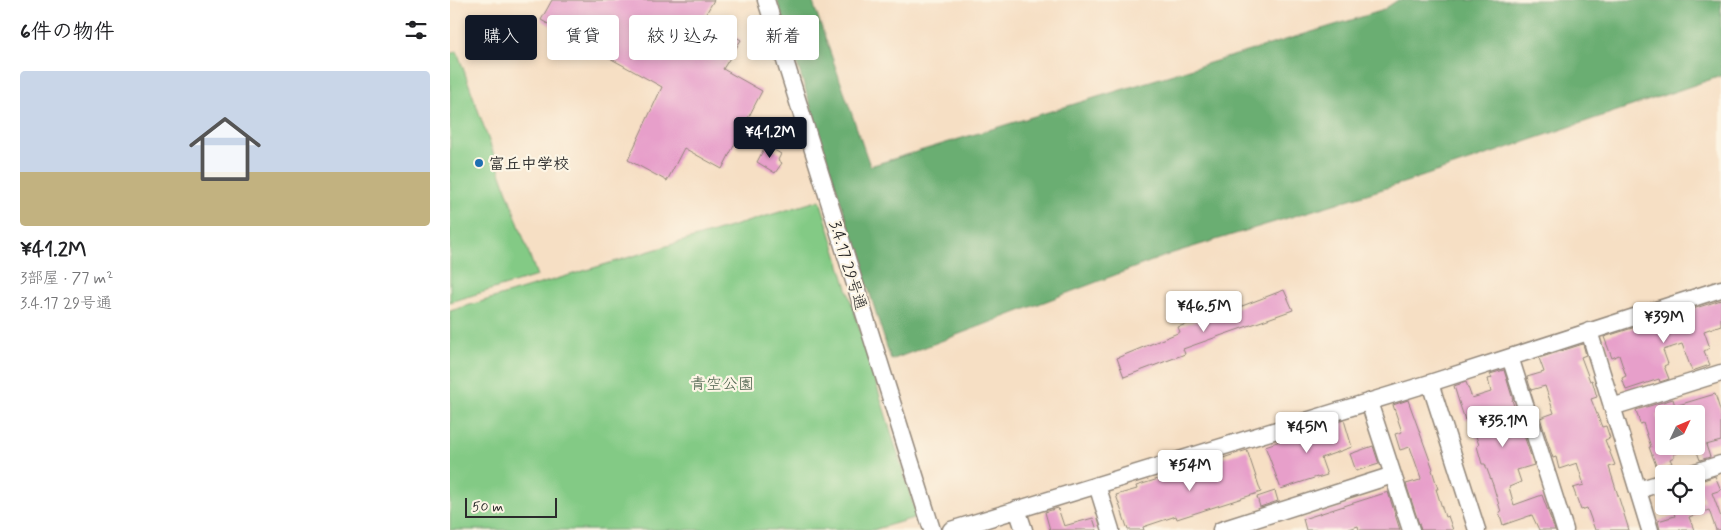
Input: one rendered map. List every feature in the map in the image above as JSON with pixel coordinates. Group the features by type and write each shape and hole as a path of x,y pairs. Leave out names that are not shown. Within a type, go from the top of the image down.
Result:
{"street":[{"name":"3.4.17 29号通","path":"766,0 932,530"},
{"path":"951,530 1430,383 1721,288"},
{"path":"1589,331 1650,530"},
{"path":"1510,357 1565,530"},
{"path":"1612,407 1721,374"},
{"path":"1430,383 1477,530"},
{"path":"1369,402 1411,530"},
{"path":"1705,469 1721,464"},
{"path":"1221,530 1393,475"},
{"path":"1097,485 1111,530"},
{"path":"1638,490 1655,485"},
{"path":"1017,510 1024,530"}],"green space":[{"path":"777,0 812,0 817,15 782,15"},
{"path":"1398,0 1721,0 1721,76 1406,182 1173,253 891,360 796,60 819,60 819,20 870,166 1381,11"},
{"name":"富丘中学校","path":"457,51 537,276 450,302 450,54"},
{"name":"青空公園","path":"820,200 917,517 873,530 450,530 450,311"}],"building":[{"path":"552,0 714,0 705,15 629,15 629,60 729,60 723,69 762,91 722,169 684,148 667,181 628,160 662,87 613,60 619,60 619,15 547,15 547,23 541,20"},
{"path":"737,38 741,40 737,46"},
{"path":"766,145 781,154 778,160 782,163 775,173 757,162"},
{"path":"1284,290 1293,310 1183,349 1185,354 1124,377 1117,358 1180,332 1178,327 1207,317 1208,319"},
{"path":"1721,300 1721,325 1704,331 1710,348 1704,351 1710,365 1692,371 1682,344 1663,350 1668,364 1664,366 1669,379 1660,382 1659,379 1626,390 1622,378 1626,376 1619,355 1612,358 1604,337"},
{"path":"1583,344 1586,355 1581,357 1590,381 1592,380 1597,397 1591,399 1602,427 1606,426 1610,438 1605,440 1615,465 1609,467 1629,530 1595,530 1587,508 1581,510 1573,488 1584,485 1577,463 1559,469 1556,457 1553,458 1540,418 1554,413 1545,386 1531,390 1527,377 1544,372 1539,358"},
{"path":"1504,370 1534,465 1517,470 1521,482 1509,487 1514,505 1542,495 1555,530 1539,530 1532,515 1503,525 1493,485 1485,464 1482,464 1477,446 1479,445 1470,419 1465,420 1459,402 1454,386 1466,382 1472,398 1491,392 1488,379 1492,378 1490,374"},
{"path":"1715,394 1721,413 1721,441 1706,445 1710,457 1700,460 1698,455 1705,455 1705,405 1678,405"},
{"path":"1673,399 1675,405 1655,405 1655,455 1674,455 1670,459 1672,463 1656,465 1643,423 1640,424 1636,410"},
{"path":"1408,400 1433,469 1438,489 1436,489 1445,517 1448,516 1453,530 1421,530 1406,484 1421,478 1410,447 1400,450 1395,434 1402,432 1393,405"},
{"path":"1344,420 1352,447 1321,458 1327,475 1281,489 1265,446"},
{"path":"1373,446 1379,464 1356,471 1350,454"},
{"path":"1247,450 1261,492 1177,519 1176,516 1143,527 1144,530 1128,530 1116,495 1137,489 1136,486 1187,470 1187,468"},
{"path":"1715,476 1721,490 1712,493 1721,517 1721,530 1716,530 1709,510 1705,511 1705,480"},
{"path":"1275,491 1278,501 1260,507 1257,497"},
{"path":"1388,492 1400,530 1359,530 1358,526 1346,530 1306,530 1303,519"},
{"path":"1058,508 1064,526 1093,518 1097,530 1050,530 1045,512"},
{"path":"1695,515 1689,517 1694,530 1660,530 1658,521 1675,516"}],"place":[{"name":"富丘中学校","path":"479,163"}]}
